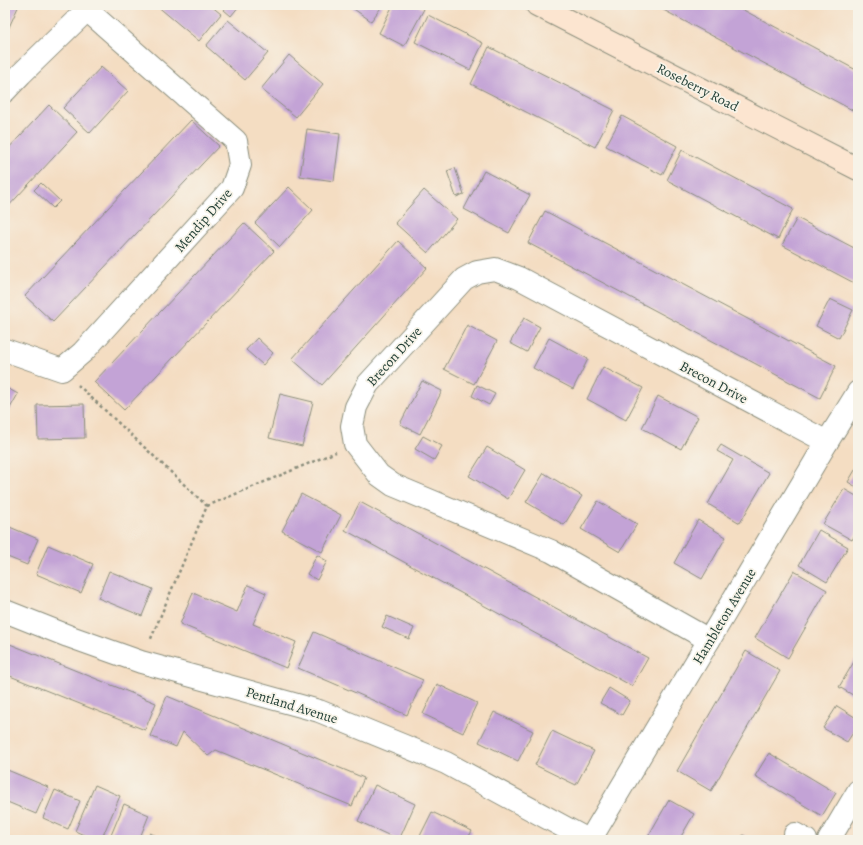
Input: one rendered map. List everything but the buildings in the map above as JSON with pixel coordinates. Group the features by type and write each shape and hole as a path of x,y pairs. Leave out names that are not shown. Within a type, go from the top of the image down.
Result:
{"street":[{"name":"Roseberry Road","path":"537,5 858,169"},
{"path":"5,91 89,8"},
{"name":"Mendip Drive","path":"62,370 83,352 232,188 240,165 236,141 89,8"},
{"name":"Brecon Drive","path":"355,444 352,426 356,407 368,384 464,279 477,272 495,269 518,278 827,442"},
{"path":"5,350 62,370"},
{"name":"Hambleton Avenue","path":"589,840 858,392"},
{"path":"355,444 379,475 393,485 551,551 710,640"},
{"name":"Pentland Avenue","path":"5,611 68,636 141,662 319,711 446,763 589,840"},
{"path":"829,840 858,791"}],"path":[{"path":"62,370 207,506"},
{"path":"141,662 207,506 355,444"}]}
